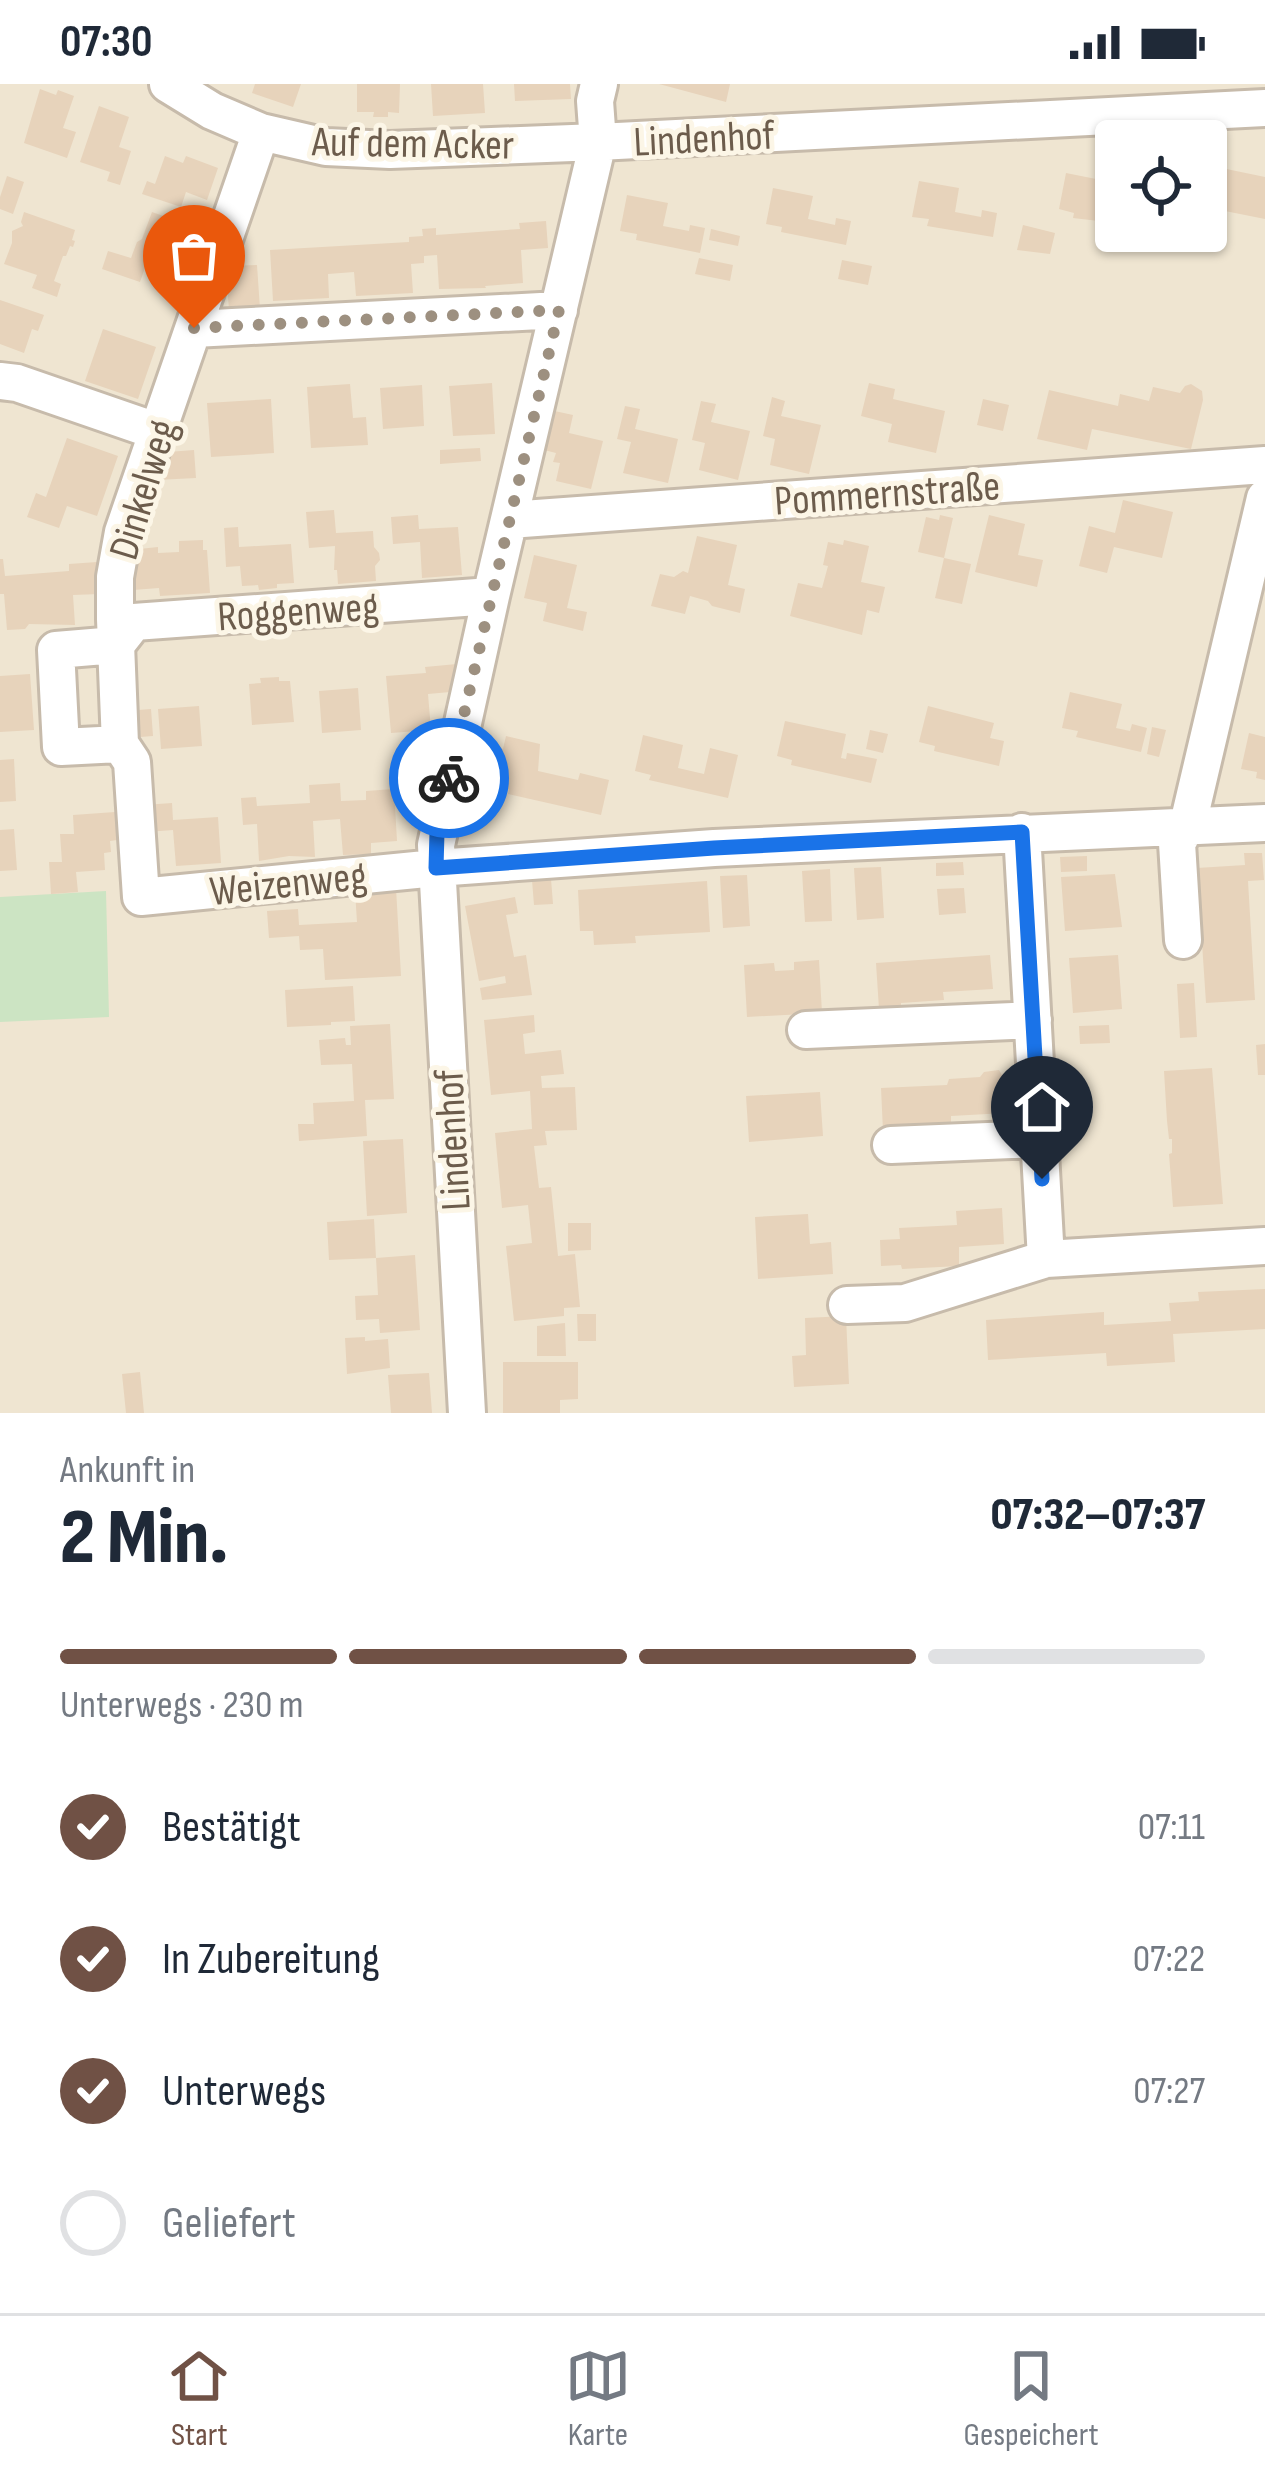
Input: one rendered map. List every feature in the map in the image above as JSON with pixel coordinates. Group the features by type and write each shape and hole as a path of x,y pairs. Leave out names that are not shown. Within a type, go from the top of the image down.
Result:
{"street":[{"name":"Auf dem Acker","path":"168,84 212,111 261,132 358,150 598,142"},
{"path":"598,142 599,84"},
{"name":"Lindenhof","path":"467,1413 436,868 440,819 598,142 1265,108"},
{"name":"Dinkelweg","path":"141,897 132,762 120,744 115,590 120,547 261,132"},
{"path":"194,328 559,310"},
{"path":"0,381 159,431"},
{"name":"Pommernstraße","path":"509,520 1265,465"},
{"path":"1184,940 1177,844 1188,824 1265,498"},
{"name":"Roggenweg","path":"116,645 134,622 491,596"},
{"path":"116,645 56,650 61,747 120,744"},
{"path":"436,868 714,848 1265,823"},
{"path":"1022,832 1046,1259"},
{"name":"Weizenweg","path":"141,897 436,868"},
{"path":"806,1030 1033,1020"},
{"path":"891,1145 1040,1139"},
{"path":"847,1305 905,1303 1046,1259 1265,1246"}],"shaded area":[{"path":"0,84 1265,84 1265,1413 0,1413"}],"green space":[{"path":"106,891 109,1017 0,1022 0,897"}],"building":[{"path":"255,84 301,84 293,107 252,93"},
{"path":"357,84 400,84 399,113 373,117 374,112 357,112"},
{"path":"431,84 483,84 485,113 433,116"},
{"path":"514,84 570,84 571,99 515,101"},
{"path":"659,84 730,84 726,102"},
{"path":"40,89 74,96 63,128 76,132 67,158 24,143"},
{"path":"99,106 129,117 119,147 131,151 120,185 107,181 110,172 80,162"},
{"path":"165,156 183,163 186,156 218,168 207,200 186,192 181,207 142,194 147,181 155,184"},
{"path":"1227,169 1265,177 1265,219 1227,211"},
{"path":"1066,173 1095,179 1095,221 1073,218 1074,213 1059,209"},
{"path":"7,176 24,182 13,214 0,209"},
{"path":"919,181 959,188 955,212 981,217 982,210 997,213 993,237 927,226 929,219 912,217"},
{"path":"773,188 813,196 808,219 835,225 836,218 851,221 846,245 781,232 782,227 766,224"},
{"path":"627,195 668,203 663,226 689,231 690,225 705,228 700,253 636,240 637,234 620,231"},
{"path":"24,212 75,230 73,247 63,256 54,281 61,284 57,297 32,288 37,275 4,264 12,231 23,226"},
{"path":"152,212 197,228 181,276 146,265 140,282 102,269 108,251 131,258"},
{"path":"546,221 548,248 521,250 523,283 439,289 437,255 411,264 413,293 356,296 354,272 328,274 329,298 273,301 270,250 409,242 409,237 423,236 422,229 436,228 436,235 520,229 519,223"},
{"path":"1023,225 1055,233 1050,254 1017,250"},
{"path":"711,229 740,236 738,246 709,240"},
{"path":"699,258 733,265 730,281 695,274"},
{"path":"842,260 872,266 868,285 838,279"},
{"path":"257,265 260,309 229,311 227,281 232,266"},
{"path":"0,300 44,315 38,331 32,329 24,353 0,344"},
{"path":"103,329 156,347 138,399 85,381"},
{"path":"492,383 495,434 453,436 449,386"},
{"path":"869,383 895,389 893,399 945,411 936,453 888,442 892,424 861,416"},
{"path":"350,384 353,418 366,417 368,445 311,448 307,387"},
{"path":"1191,384 1202,391 1203,400 1191,449 1092,429 1087,450 1037,439 1049,390 1118,406 1120,394 1149,401 1153,387 1180,393"},
{"path":"422,385 424,426 383,429 380,388"},
{"path":"772,397 785,401 781,416 821,425 809,474 770,465 775,439 763,436"},
{"path":"271,399 274,453 211,457 207,403"},
{"path":"983,399 1009,405 1003,431 977,425"},
{"path":"701,401 716,404 711,422 750,431 738,480 699,470 705,443 692,440"},
{"path":"625,406 640,409 635,429 678,439 668,483 623,473 631,442 617,439"},
{"path":"550,410 573,415 569,433 603,441 591,489 556,481 560,463 553,462 556,453 540,449"},
{"path":"67,438 118,456 97,516 67,506 59,528 27,517 36,493 46,497"},
{"path":"480,448 481,461 440,464 440,450"},
{"path":"194,450 196,478 157,480 168,452"},
{"path":"1123,500 1173,512 1162,558 1114,547 1107,573 1079,566 1089,526 1115,533"},
{"path":"334,510 336,533 373,531 380,560 375,566 376,581 338,584 335,546 309,548 306,512"},
{"path":"418,515 419,529 458,527 462,575 422,578 420,542 393,544 391,517"},
{"path":"940,515 953,518 944,558 918,552 926,517 939,520"},
{"path":"989,515 1025,524 1018,555 1043,560 1037,587 975,572"},
{"path":"238,527 239,547 291,544 294,583 259,590 258,585 242,586 240,566 226,567 224,528"},
{"path":"697,536 737,545 728,585 745,589 740,613 690,596 685,614 651,606 660,574 688,573"},
{"path":"203,540 210,593 160,596 159,588 133,590 139,549 179,552 179,541"},
{"path":"844,540 869,546 861,582 885,587 879,613 867,610 862,635 790,616 798,583 822,588 828,542 843,545"},
{"path":"534,555 577,565 567,608 587,612 583,631 543,621 547,603 524,598"},
{"path":"944,558 971,564 962,604 935,598"},
{"path":"0,559 5,576 69,571 69,564 97,562 99,594 73,595 75,625 29,624 25,629 7,630"},
{"path":"457,664 450,692 428,694 431,730 391,733 386,676 426,673 425,667"},
{"path":"30,674 34,730 0,732 0,676"},
{"path":"279,677 279,681 290,681 294,722 252,725 249,684"},
{"path":"358,688 361,730 322,733 319,691"},
{"path":"1070,692 1122,704 1116,728 1130,731 1132,724 1147,728 1141,752 1076,737 1078,731 1062,728"},
{"path":"199,706 202,746 161,749 158,709"},
{"path":"928,706 994,723 990,738 1004,741 999,766 934,751 935,746 919,742"},
{"path":"151,709 153,736 140,737 138,710"},
{"path":"785,721 846,734 841,758 846,759 847,753 877,759 871,783 791,765 792,760 777,756"},
{"path":"1152,727 1166,730 1159,757 1147,754"},
{"path":"870,730 888,734 883,753 866,749"},
{"path":"1249,733 1265,737 1265,780 1256,778 1257,772 1241,769"},
{"path":"643,735 683,745 678,768 704,774 710,748 738,755 728,798 649,780 651,775 635,771"},
{"path":"506,736 540,744 538,771 578,780 580,773 609,780 601,815 508,794 509,789 491,785"},
{"path":"14,759 16,801 0,802 0,760"},
{"path":"340,783 341,801 366,800 366,791 394,789 397,841 371,843 371,854 343,855 340,819 313,821 315,857 259,861 257,824 243,825 241,798 256,797 257,806 310,803 309,785"},
{"path":"172,803 173,820 218,817 221,863 176,866 173,830 146,832 144,805"},
{"path":"115,812 117,840 110,841 111,852 104,853 105,870 76,872 78,892 51,894 49,862 62,862 60,834 74,834 73,815"},
{"path":"14,829 17,870 0,871 0,830"},
{"path":"1244,853 1262,853 1264,880 1248,881 1255,1000 1206,1003 1197,868 1245,865"},
{"path":"1087,856 1087,871 1061,872 1060,857"},
{"path":"963,862 964,875 936,876 936,863"},
{"path":"881,867 884,918 857,920 854,868"},
{"path":"830,869 832,921 805,922 802,871"},
{"path":"1115,874 1122,927 1065,931 1061,877"},
{"path":"747,875 750,926 723,928 720,876"},
{"path":"551,879 553,904 534,905 532,880"},
{"path":"707,881 710,932 635,936 636,943 594,945 593,931 580,931 578,890"},
{"path":"396,888 401,976 325,980 323,949 300,950 299,936 269,938 267,911 298,909 299,925 357,922 355,891"},
{"path":"964,888 966,913 939,915 937,889"},
{"path":"515,897 518,913 506,915 514,957 526,955 532,995 482,1000 480,988 506,983 505,976 479,981 465,906"},
{"path":"990,955 993,989 943,992 944,1000 879,1009 876,963"},
{"path":"1118,955 1122,1009 1073,1013 1069,958"},
{"path":"819,960 822,1013 747,1017 744,965 774,963 775,971 794,970 794,962"},
{"path":"1194,983 1197,1037 1180,1038 1177,984"},
{"path":"353,986 355,1021 287,1027 285,990"},
{"path":"534,1015 535,1032 523,1034 525,1054 561,1050 564,1074 541,1076 542,1088 575,1087 577,1130 545,1131 547,1145 534,1146 539,1188 551,1187 558,1256 575,1254 580,1307 564,1308 564,1316 514,1321 506,1246 532,1243 528,1205 502,1208 495,1133 532,1129 530,1091 491,1095 484,1020"},
{"path":"390,1024 394,1099 365,1100 367,1136 299,1141 298,1124 314,1124 313,1103 354,1101 352,1064 321,1065 319,1040 345,1038 346,1045 351,1045 350,1026"},
{"path":"1109,1025 1110,1043 1080,1044 1079,1026"},
{"path":"1265,1044 1265,1075 1258,1075 1256,1045"},
{"path":"1212,1068 1223,1204 1173,1207 1164,1071"},
{"path":"999,1070 1005,1113 951,1116 951,1128 883,1131 881,1088 947,1085 949,1079"},
{"path":"820,1092 823,1136 749,1142 746,1096"},
{"path":"403,1139 407,1213 367,1216 363,1141"},
{"path":"1002,1208 1004,1244 959,1247 959,1266 881,1266 880,1240 900,1239 899,1228 957,1225 956,1211"},
{"path":"808,1214 810,1244 831,1242 833,1274 758,1279 755,1217"},
{"path":"374,1219 376,1258 329,1260 327,1222"},
{"path":"568,1223 591,1223 591,1250 568,1251"},
{"path":"415,1255 420,1330 380,1333 379,1319 356,1320 355,1296 378,1295 376,1258"},
{"path":"1265,1289 1265,1329 1173,1334 1175,1362 1107,1366 1106,1353 988,1360 986,1320 1104,1312 1104,1325 1171,1321 1169,1303 1199,1301 1198,1292"},
{"path":"577,1314 596,1314 596,1341 578,1341"},
{"path":"846,1316 849,1384 794,1387 792,1356 806,1355 805,1318"},
{"path":"565,1323 566,1356 537,1356 537,1326"},
{"path":"365,1337 365,1341 388,1339 390,1368 347,1374 345,1338"},
{"path":"503,1362 578,1362 578,1399 560,1400 560,1413 503,1413"},
{"path":"140,1372 144,1413 126,1413 122,1374"},
{"path":"429,1373 432,1413 391,1413 388,1375"}],"way so far":[{"path":"194,328 559,310 449,778"}],"route":[{"path":"449,778 437,832 436,868 1022,832 1042,1179"}]}
